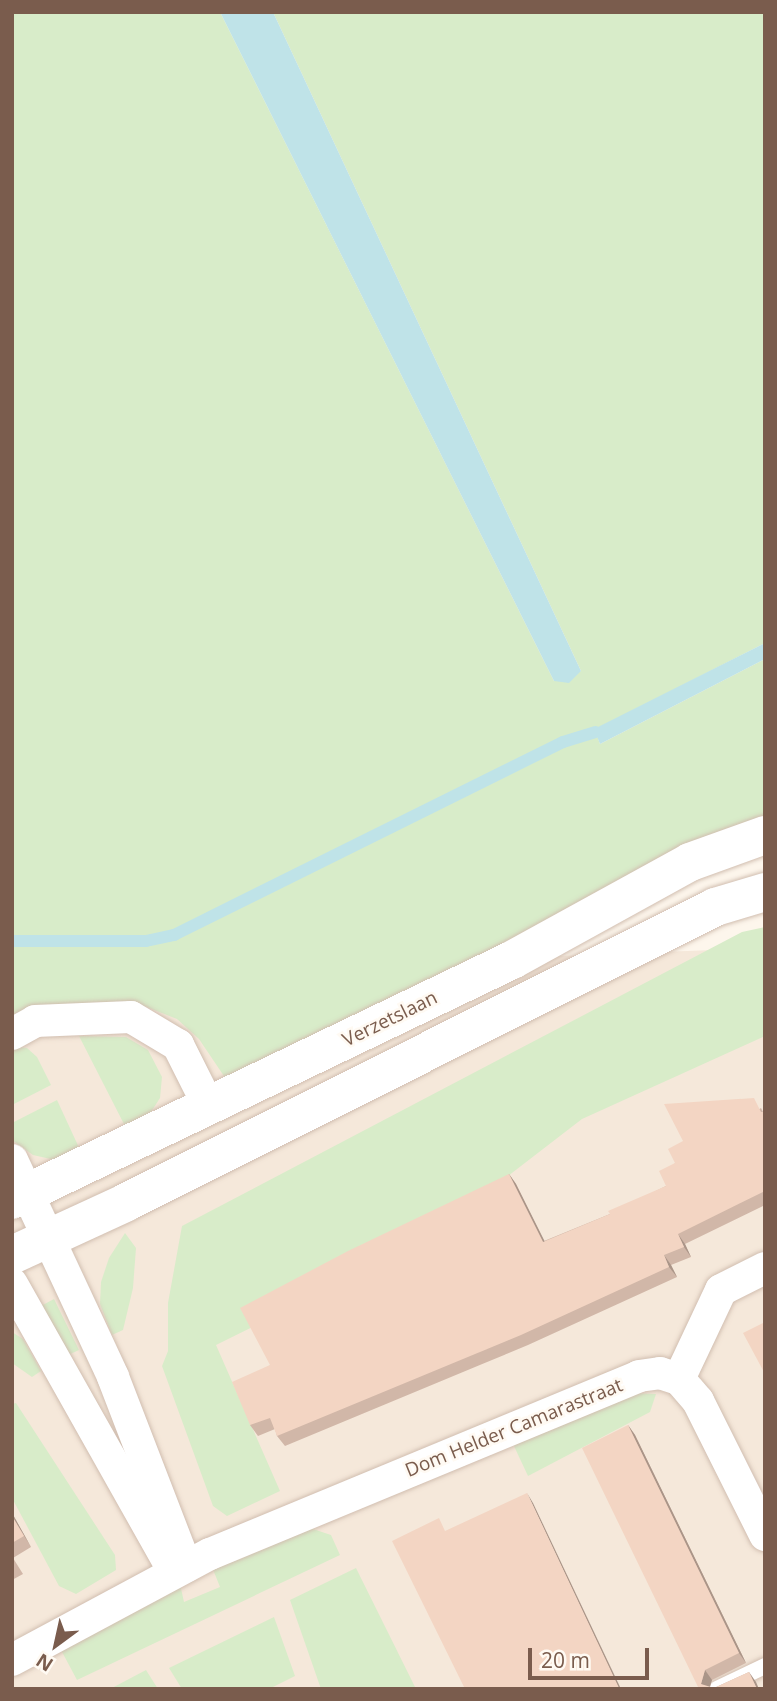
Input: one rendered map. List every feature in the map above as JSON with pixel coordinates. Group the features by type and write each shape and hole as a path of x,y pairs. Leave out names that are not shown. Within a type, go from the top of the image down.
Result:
{"main road":[{"name":"Verzetslaan","path":"18,1184 209,1107 512,960 690,862 765,835"},
{"path":"12,1255 715,907 765,892"}],"street":[{"path":"12,1034 35,1021 131,1017 178,1045 209,1107"},
{"path":"18,1184 50,1237 113,1377 180,1568"},
{"path":"765,1268 721,1290 679,1379 698,1401 765,1535"},
{"path":"12,1284 180,1568"},
{"name":"Dom Helder Camarastraat","path":"12,1660 180,1568 639,1376 660,1373 679,1379"}],"lane":[{"path":"717,1689 765,1666"}],"shaded area":[{"path":"765,948 765,1689 12,1689 12,1002 78,975"}],"green space":[{"path":"12,12 220,12 554,681 581,671 273,12 765,12 765,643 595,730 600,744 765,659 765,830 234,1091 199,1039 177,1019 144,1006 98,1002 12,1022"},
{"path":"765,927 765,1036 582,1119 504,1179 323,1292 216,1345 280,1491 227,1516 213,1506 162,1366 168,1351 168,1303 182,1226 742,932"},
{"path":"79,1036 126,1037 148,1050 162,1077 160,1098 149,1115 126,1128"},
{"path":"12,1046 27,1048 37,1057 51,1085 12,1105"},
{"path":"57,1100 81,1152 55,1160 33,1155 12,1140 12,1123"},
{"path":"125,1233 136,1248 133,1288 123,1330 112,1335 100,1304 101,1282 109,1258"},
{"path":"54,1299 79,1350 66,1356 39,1307"},
{"path":"12,1332 23,1339 41,1371 32,1377 12,1363"},
{"path":"633,1393 656,1394 650,1412 528,1476 513,1444"},
{"path":"16,1403 115,1555 116,1570 76,1594 59,1586 12,1498 12,1404"},
{"path":"310,1528 331,1535 340,1555 77,1680 61,1650 180,1584 184,1602 220,1587 212,1567"},
{"path":"356,1568 416,1689 321,1689 290,1600"},
{"path":"274,1617 295,1676 269,1689 182,1689 169,1668"},
{"path":"146,1670 158,1689 110,1689"}],"water":[{"path":"220,12 273,12 581,671 569,683 554,681"},
{"path":"765,643 765,659 600,744 594,729"}],"building":[{"path":"754,1098 761,1112 765,1112 765,1191 678,1234 684,1247 664,1255 669,1267 521,1335 277,1436 270,1418 250,1425 232,1382 270,1365 240,1308 348,1251 509,1174 543,1242 610,1214 608,1211 666,1186 659,1171 675,1163 668,1149 683,1141 664,1104"},
{"path":"765,1322 765,1374 743,1333"},
{"path":"628,1425 739,1653 705,1670 701,1684 714,1688 749,1672 757,1689 699,1689 582,1448"},
{"path":"527,1493 618,1689 465,1689 392,1541 439,1518 445,1531"},
{"path":"12,1516 24,1536 12,1543"}],"waterway":[{"path":"12,941 146,941 174,935 563,742 595,732"}]}
